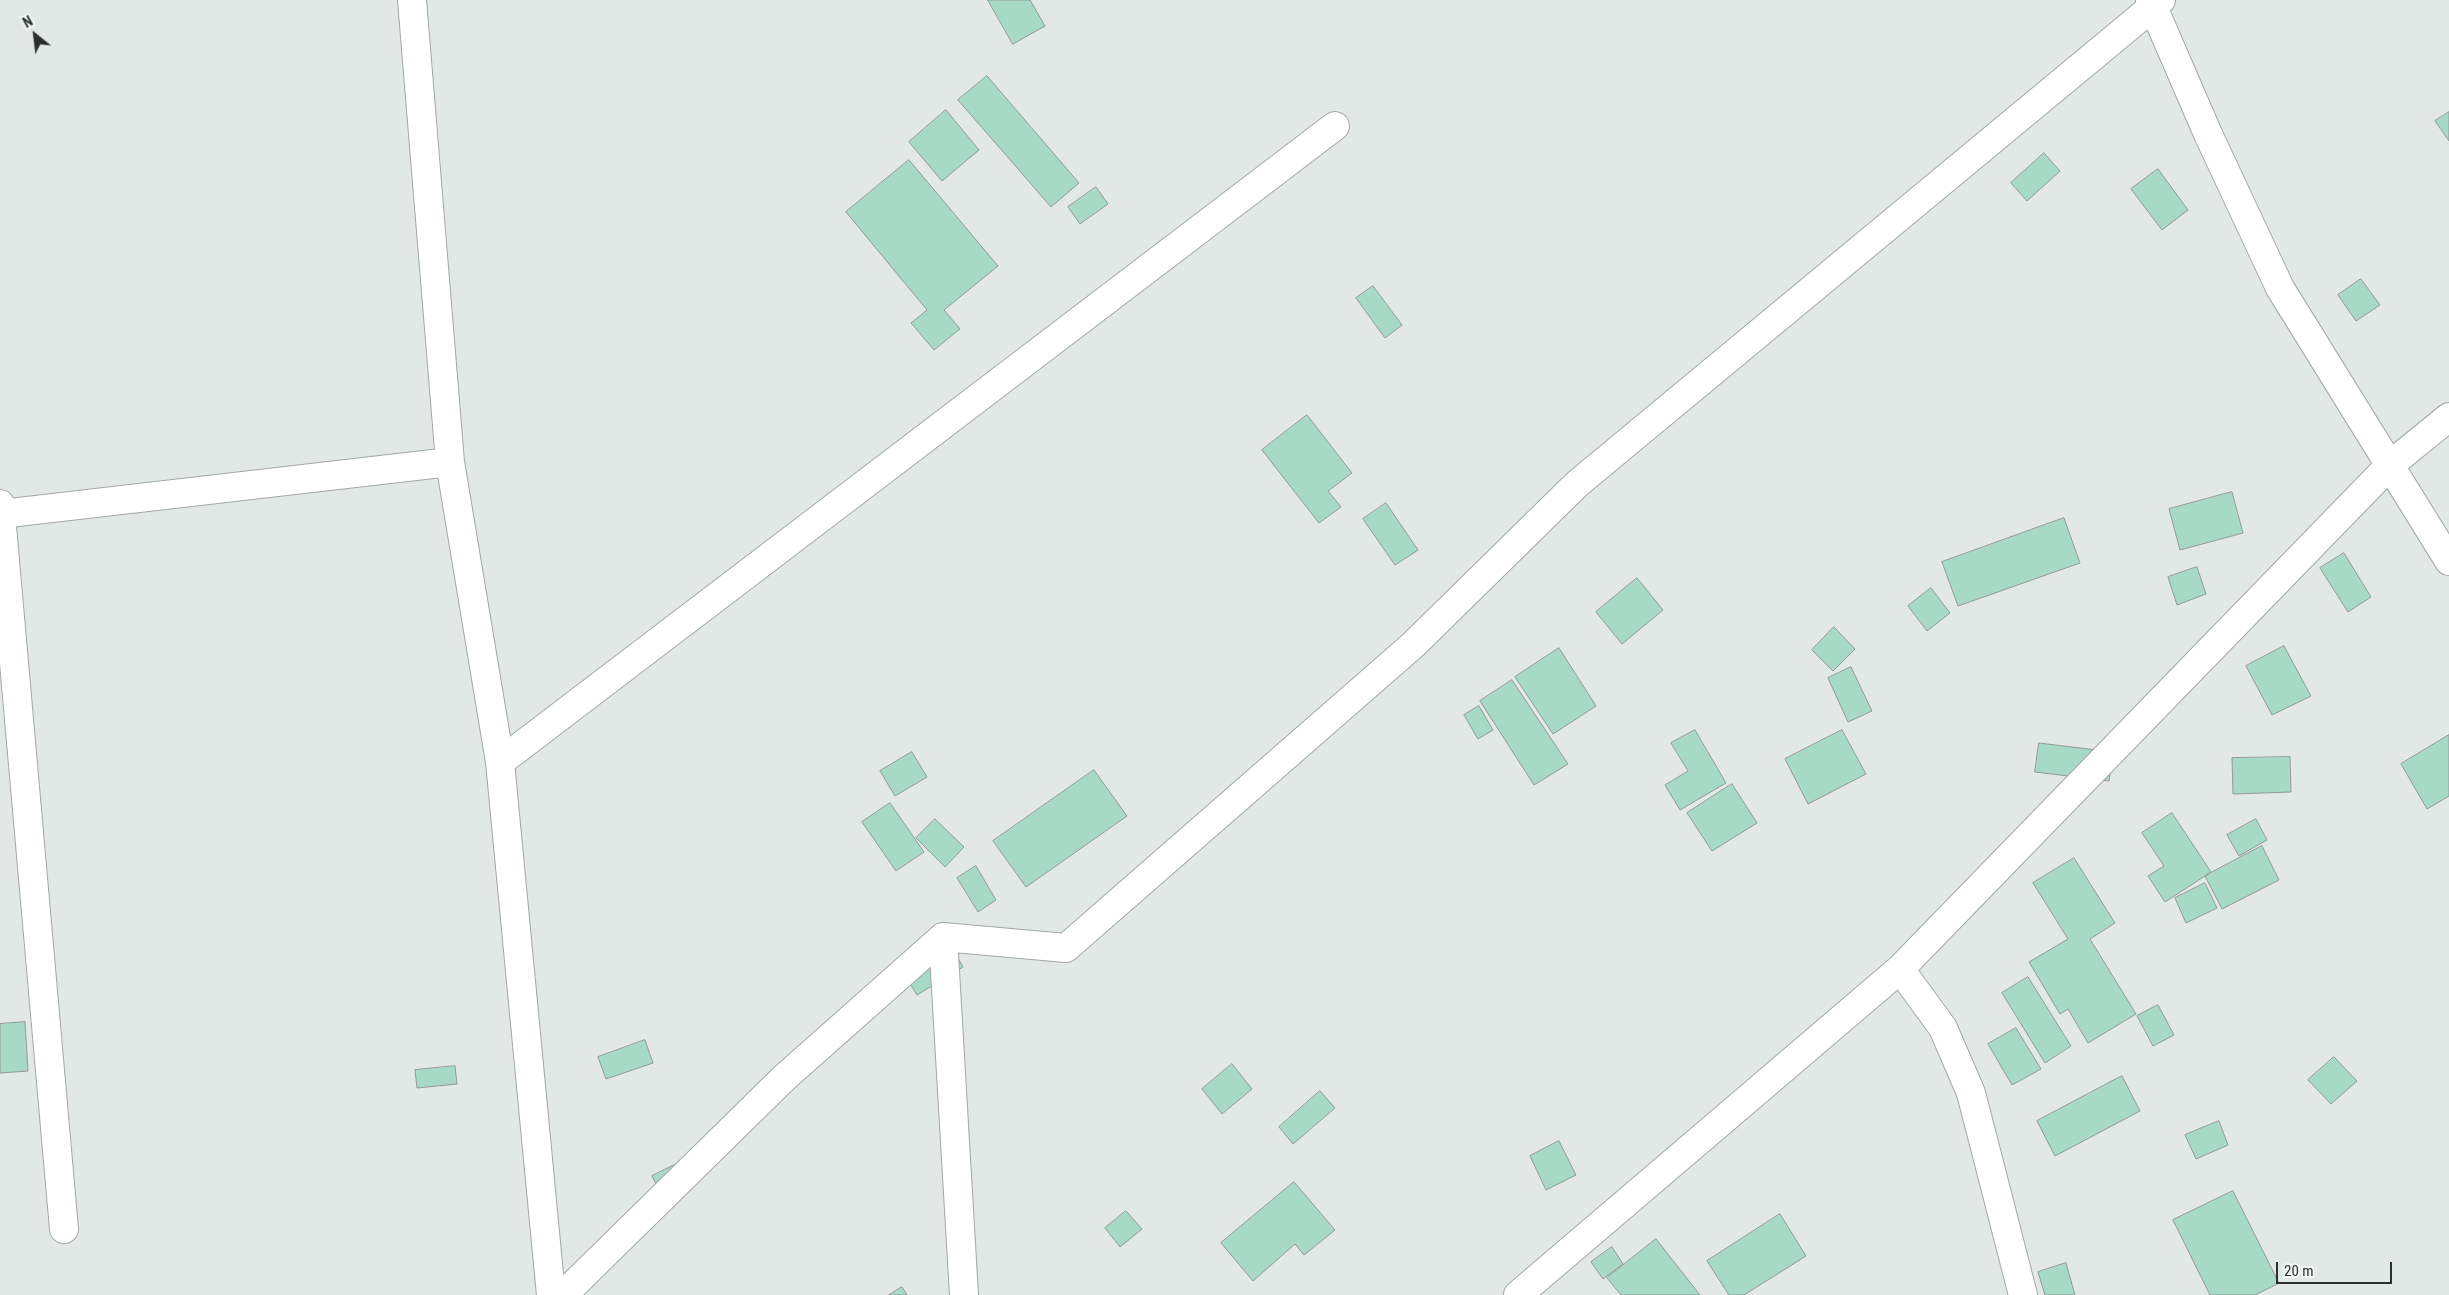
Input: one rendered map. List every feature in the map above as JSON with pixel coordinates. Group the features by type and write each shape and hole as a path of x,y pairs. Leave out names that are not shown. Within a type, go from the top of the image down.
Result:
{"street":[{"path":"412,0 450,462 500,762 551,1295"},
{"path":"563,1295 784,1078 943,937 1066,948 1413,646 1577,484 2155,2 2208,134 2280,288 2449,561"},
{"path":"500,762 1335,126"},
{"path":"1518,1295 1900,969 2390,465 2449,417"},
{"path":"64,1229 1,511 450,462"},
{"path":"943,937 964,1295"},
{"path":"1900,969 1943,1028 1971,1093 2023,1295"}],"building":[{"path":"988,0 1030,0 1045,26 1013,44"},
{"path":"987,76 1079,183 1051,207 958,100"},
{"path":"946,110 979,150 942,181 909,142"},
{"path":"2449,112 2449,141 2435,121"},
{"path":"2044,153 2060,171 2027,201 2011,183"},
{"path":"909,160 998,266 944,310 960,329 934,350 911,323 927,310 846,212"},
{"path":"2158,169 2188,210 2162,230 2131,189"},
{"path":"1096,187 1108,204 1080,224 1068,207"},
{"path":"2361,279 2380,305 2356,321 2338,295"},
{"path":"1373,286 1402,325 1385,338 1356,298"},
{"path":"1307,415 1352,473 1328,491 1341,507 1319,523 1262,450"},
{"path":"2232,492 2243,533 2180,550 2169,509"},
{"path":"1386,503 1418,550 1395,565 1363,519"},
{"path":"2064,518 2080,563 1958,606 1942,562"},
{"path":"2344,553 2371,597 2348,612 2320,568"},
{"path":"2197,567 2206,594 2177,605 2168,577"},
{"path":"1637,578 1663,610 1622,644 1596,612"},
{"path":"1931,588 1950,613 1927,631 1908,606"},
{"path":"1834,627 1855,649 1833,671 1812,650"},
{"path":"2284,646 2311,696 2272,715 2246,666"},
{"path":"1559,648 1596,706 1553,734 1515,677"},
{"path":"1851,667 1872,711 1848,722 1828,678"},
{"path":"1512,680 1568,764 1534,785 1480,701"},
{"path":"1479,706 1493,730 1478,739 1464,715"},
{"path":"1695,730 1726,783 1680,810 1665,785 1688,771 1671,743"},
{"path":"1842,730 1866,774 1808,804 1785,759"},
{"path":"2449,735 2449,796 2427,809 2401,764"},
{"path":"2039,743 2113,752 2109,781 2035,772"},
{"path":"912,752 927,777 895,796 880,771"},
{"path":"2290,757 2291,792 2233,794 2232,758"},
{"path":"1094,770 1127,816 1026,887 993,841"},
{"path":"1732,784 1757,823 1712,851 1687,813"},
{"path":"890,803 924,852 896,871 862,822"},
{"path":"2172,813 2211,872 2165,902 2148,876 2164,866 2142,833"},
{"path":"935,819 964,847 945,867 916,838"},
{"path":"2256,819 2267,840 2239,856 2227,835"},
{"path":"2262,846 2279,880 2222,909 2205,876"},
{"path":"2074,858 2115,923 2090,939 2136,1014 2088,1043 2068,1009 2060,1014 2029,962 2068,939 2033,883"},
{"path":"976,866 996,900 978,912 957,878"},
{"path":"2205,883 2217,908 2186,923 2175,898"},
{"path":"950,944 963,967 917,995 903,972"},
{"path":"2028,977 2071,1046 2045,1063 2002,993"},
{"path":"2158,1005 2174,1035 2153,1046 2137,1016"},
{"path":"25,1022 28,1071 0,1073 0,1024"},
{"path":"2016,1028 2041,1069 2012,1085 1988,1044"},
{"path":"645,1040 653,1063 606,1079 598,1057"},
{"path":"2334,1057 2357,1081 2331,1104 2308,1080"},
{"path":"1232,1064 1252,1089 1222,1114 1202,1089"},
{"path":"455,1066 457,1084 417,1088 415,1070"},
{"path":"2122,1076 2140,1111 2055,1156 2037,1121"},
{"path":"1320,1091 1335,1108 1293,1144 1279,1127"},
{"path":"2219,1121 2228,1145 2196,1159 2185,1135"},
{"path":"1559,1141 1576,1175 1546,1190 1530,1156"},
{"path":"684,1160 660,1192 652,1176"},
{"path":"1294,1182 1335,1230 1304,1255 1295,1244 1253,1281 1221,1243"},
{"path":"2233,1191 2279,1283 2255,1295 2210,1295 2173,1220"},
{"path":"1126,1211 1142,1229 1120,1247 1105,1228"},
{"path":"1780,1214 1806,1256 1744,1295 1729,1295 1707,1261"},
{"path":"1656,1239 1700,1295 1621,1295 1607,1278"},
{"path":"1612,1247 1623,1264 1603,1279 1591,1262"},
{"path":"2066,1263 2075,1295 2045,1295 2038,1272"},
{"path":"902,1287 907,1295 889,1295"}]}
